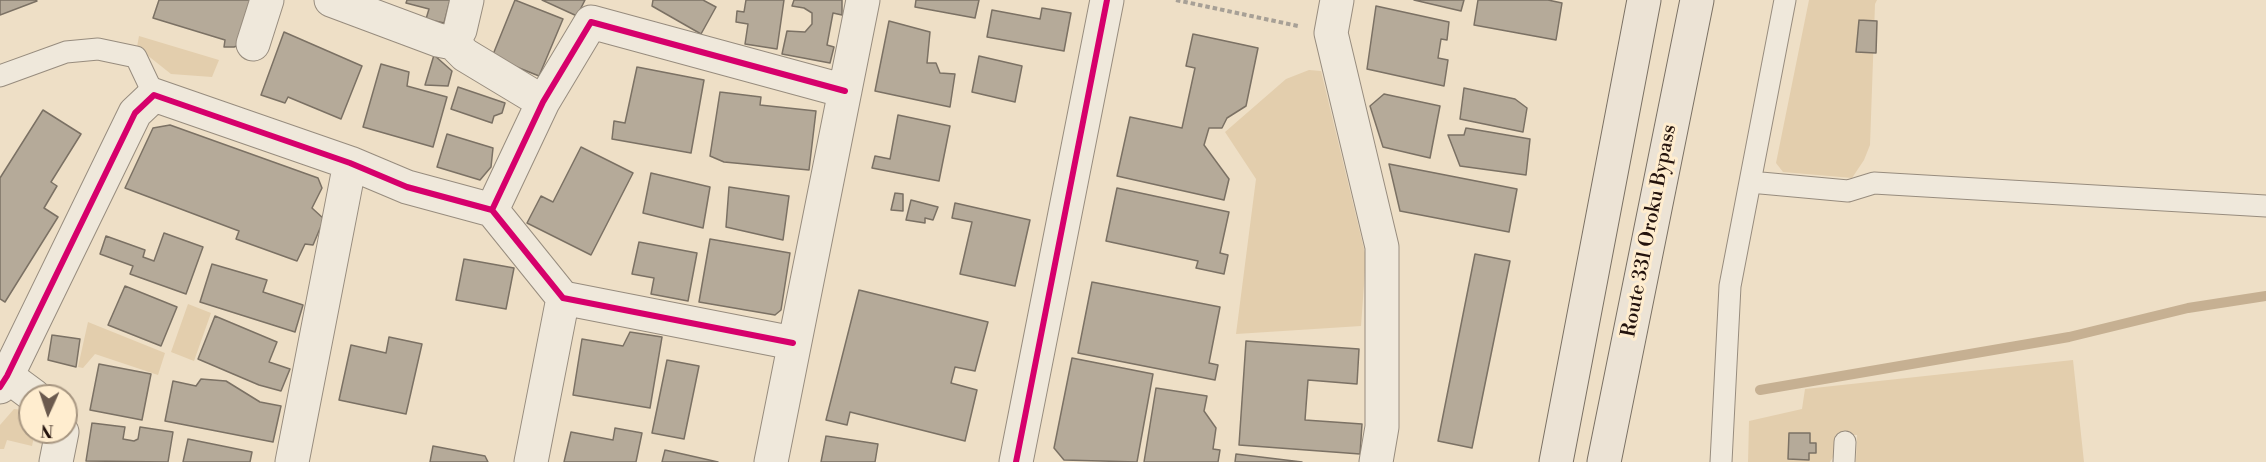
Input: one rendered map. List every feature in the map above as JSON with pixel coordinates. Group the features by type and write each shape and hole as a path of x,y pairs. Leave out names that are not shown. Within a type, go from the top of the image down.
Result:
{"highway":[{"path":"1556,462 1644,0"},
{"name":"Route 331 Oroku Bypass","path":"1604,462 1697,0"}],"street":[{"path":"253,44 267,0"},
{"path":"331,0 438,40 453,43 465,55 543,102"},
{"path":"453,43 460,30 467,0"},
{"path":"771,462 793,342 863,0"},
{"path":"1016,462 1107,0"},
{"path":"1337,0 1331,33 1382,247 1382,427 1376,462"},
{"path":"492,210 543,102 597,11 845,92"},
{"path":"18,388 4,381 135,113 154,95 350,163 407,187 492,210 563,298 793,342"},
{"path":"292,462 350,163"},
{"path":"531,462 563,298"},
{"path":"56,462 60,444"}],"lane":[{"path":"1721,462 1730,286 1785,0"},
{"path":"0,75 66,52 98,49 136,57 154,95"},
{"path":"1750,182 1848,191 1874,183 2266,206"}],"path":[{"path":"1176,0 1331,33"}],"shaded area":[{"path":"1809,0 1877,0 1875,4 1870,145 1864,160 1852,178 1783,172 1776,163"},
{"path":"139,36 219,60 212,77 171,74 137,47"},
{"path":"1309,70 1321,71 1366,257 1361,326 1236,334 1256,179 1225,132 1286,79"},
{"path":"188,304 211,313 194,361 171,352"},
{"path":"88,322 165,353 158,375 95,354 83,368 78,367"},
{"path":"2073,360 2084,462 1856,462 1857,435 1835,435 1835,454 1830,462 1748,462 1749,421 1802,409 1805,389"},
{"path":"14,409 18,409 18,443 7,440 4,449 0,449 0,425"}],"building":[{"path":"0,0 36,0 37,1 0,15"},
{"path":"159,0 252,0 240,45 224,47 225,40 153,18"},
{"path":"407,0 450,0 444,23 426,19 429,9 406,3"},
{"path":"515,0 563,19 539,76 492,57"},
{"path":"542,0 585,0 577,16"},
{"path":"653,0 703,0 716,7 701,34 652,6"},
{"path":"746,0 784,0 777,49 745,44 748,24 736,22 737,11 744,12"},
{"path":"794,0 842,0 842,15 833,13 827,45 834,47 830,63 782,54 787,31 805,32 812,24 812,13 804,8 792,6"},
{"path":"916,0 979,0 975,18 915,7"},
{"path":"1414,0 1464,0 1461,11"},
{"path":"1478,0 1548,0 1562,3 1556,40 1474,25"},
{"path":"1376,6 1449,22 1447,40 1441,39 1438,58 1448,60 1444,86 1367,69"},
{"path":"1042,8 1071,13 1064,51 987,37 992,10 1040,19"},
{"path":"1859,20 1877,21 1876,53 1856,52"},
{"path":"889,21 930,32 927,63 936,63 940,73 955,74 950,107 875,91"},
{"path":"284,32 362,66 341,119 288,97 285,103 261,95"},
{"path":"1193,34 1258,48 1246,106 1227,118 1222,128 1209,128 1204,145 1229,179 1224,200 1117,176 1130,117 1182,128 1195,68 1186,66"},
{"path":"434,55 452,71 448,86 425,85"},
{"path":"979,56 1022,66 1015,102 972,92"},
{"path":"381,64 409,72 407,86 447,97 433,147 363,127"},
{"path":"637,67 704,80 691,153 612,139 614,121 625,123"},
{"path":"458,87 505,103 502,113 494,116 492,123 451,109"},
{"path":"1464,88 1515,99 1527,108 1523,132 1460,119"},
{"path":"720,92 761,97 760,105 816,111 809,170 724,162 710,156"},
{"path":"1384,94 1440,106 1430,158 1383,147 1370,106"},
{"path":"43,110 81,134 51,182 57,186 44,208 58,217 5,302 0,299 0,178"},
{"path":"898,115 950,126 939,181 872,168 875,156 890,159"},
{"path":"170,125 318,178 322,188 312,208 324,219 313,245 305,244 297,261 236,239 239,231 125,188 153,128"},
{"path":"1466,128 1530,139 1526,175 1460,166 1448,135 1464,135"},
{"path":"447,134 493,148 491,167 480,180 437,167"},
{"path":"581,147 633,173 591,255 527,223 541,196 553,202"},
{"path":"1389,164 1517,189 1509,232 1400,211"},
{"path":"651,173 710,187 703,228 643,213"},
{"path":"729,187 789,196 783,240 726,227"},
{"path":"1117,188 1229,212 1220,253 1228,255 1224,274 1196,268 1198,261 1106,241"},
{"path":"895,193 903,194 903,211 891,210"},
{"path":"911,200 938,207 933,220 925,218 925,223 906,220"},
{"path":"955,203 1030,220 1015,286 960,274 972,222 952,218"},
{"path":"164,233 203,247 186,294 130,274 133,266 100,254 106,236 145,250 143,257 154,261"},
{"path":"710,239 790,253 781,310 775,315 699,302"},
{"path":"639,242 697,253 688,301 651,294 654,278 632,274"},
{"path":"1475,254 1510,261 1472,448 1438,441"},
{"path":"464,259 514,268 506,309 456,300"},
{"path":"212,264 267,280 263,292 303,305 295,332 200,302"},
{"path":"1092,282 1220,307 1209,363 1218,365 1215,380 1078,353"},
{"path":"125,286 177,307 161,346 108,325"},
{"path":"859,290 988,322 975,371 955,367 951,383 977,390 965,441 850,412 847,425 826,420"},
{"path":"215,316 277,342 269,362 290,369 281,391 259,385 198,359"},
{"path":"630,332 662,337 650,408 573,395 582,339 623,346"},
{"path":"52,335 80,339 76,367 48,360"},
{"path":"389,337 422,344 406,414 339,400 351,345 386,353"},
{"path":"1246,341 1359,349 1357,384 1308,380 1305,420 1362,424 1360,454 1239,445"},
{"path":"1072,358 1153,374 1137,462 1064,460 1054,448"},
{"path":"667,360 699,366 684,439 652,433"},
{"path":"99,364 151,374 142,420 90,410"},
{"path":"201,379 226,381 260,402 281,406 273,442 165,421 173,381 196,386"},
{"path":"1156,388 1207,396 1204,411 1216,428 1213,449 1220,450 1218,462 1144,462"},
{"path":"92,423 125,427 123,439 134,441 138,439 140,427 173,432 168,462 86,461"},
{"path":"615,428 642,433 636,462 564,462 571,432 613,440"},
{"path":"1789,433 1810,433 1810,443 1816,443 1816,453 1809,453 1809,460 1788,459"},
{"path":"826,436 878,444 875,462 821,462"},
{"path":"188,439 252,452 250,462 183,462"},
{"path":"433,446 485,456 488,462 430,462"},
{"path":"665,450 718,462 662,462"},
{"path":"1236,454 1302,462 1235,462"}],"waterway":[{"path":"1760,390 2069,337 2188,308 2266,296"}],"cycle path":[{"path":"1016,462 1107,0"},
{"path":"492,210 543,102 591,22 845,91"},
{"path":"0,387 135,113 154,95 350,163 407,187 492,210 563,298 793,343"}]}
